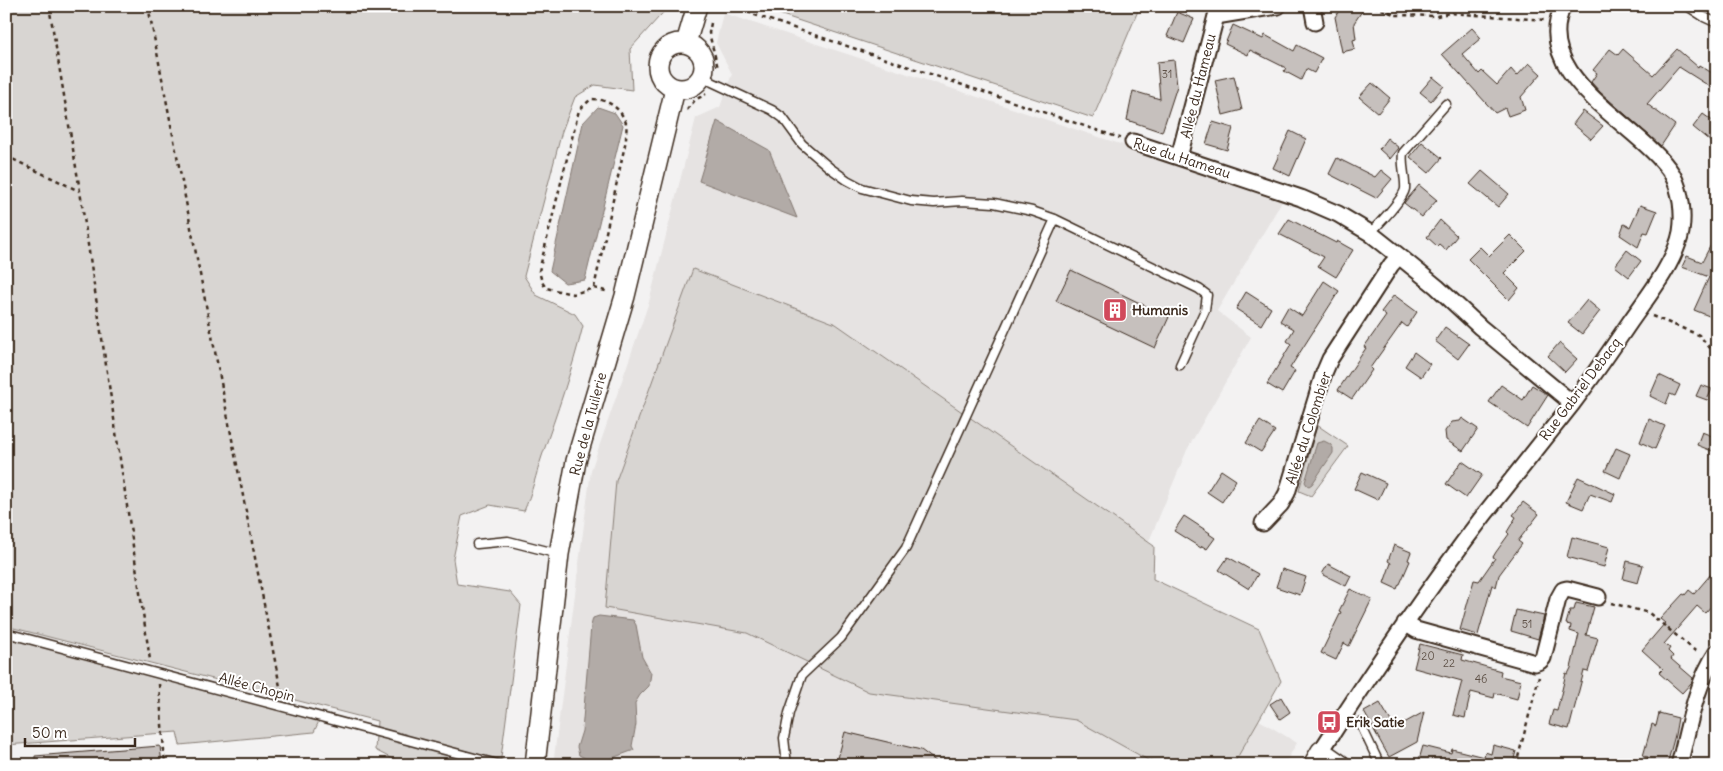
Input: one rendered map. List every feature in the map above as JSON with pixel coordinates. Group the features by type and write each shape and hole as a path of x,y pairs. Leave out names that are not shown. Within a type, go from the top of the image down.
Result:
{"street":[{"name":"Allée du Hameau","path":"1179,157 1217,11 1278,6"},
{"path":"1312,6 1316,22"},
{"name":"Rue Gabriel Debacq","path":"1317,758 1405,623 1484,516 1572,403 1639,309 1676,249 1681,229 1680,193 1673,176 1661,160 1578,83 1560,53 1557,22 1563,6"},
{"path":"686,43 704,11"},
{"path":"679,42 686,43 698,50 702,55 704,68 710,71 694,85 688,88 675,89 668,86 659,75 658,60 666,48 679,42"},
{"name":"Rue de la Tuilerie","path":"535,765 559,554 576,461 625,296 675,89"},
{"name":"Rue du Hameau","path":"1133,142 1315,203 1370,233 1572,403"},
{"name":"Allée du Colombier","path":"1263,523 1281,504 1287,493 1330,359 1391,265 1399,256"},
{"path":"1405,623 1416,630 1535,663 1542,658 1560,593 1567,589 1598,597"},
{"path":"1679,765 1696,697 1713,657"},
{"path":"1317,758 1340,765"}],"lane":[{"path":"1687,6 1717,23"},
{"path":"710,71 712,82 772,110 783,118 802,144 838,174 862,188 911,202 934,203 962,200 994,203 1032,211 1055,219 1204,292 1207,296 1205,310 1180,365"},
{"path":"1370,233 1402,196 1405,188 1403,153 1446,104"},
{"path":"787,765 784,738 789,713 802,675 841,638 906,548 1055,219"},
{"path":"477,544 508,541 559,554"},
{"name":"Allée Chopin","path":"6,633 501,765"},
{"path":"1360,723 1380,765"}],"path":[{"path":"49,6 80,191 155,673 165,765"},
{"path":"148,6 284,707"},
{"name":"Rue du Hameau","path":"741,6 752,14 1133,142"},
{"path":"1374,6 1396,15 1437,16 1449,13 1557,22"},
{"path":"704,11 710,33 710,71"},
{"path":"684,114 695,100 706,94"},
{"path":"594,288 626,140 626,124 615,106 602,99 591,99 579,110 540,271 542,282 546,288 552,290 573,294 594,288 625,296"},
{"path":"6,156 80,191"},
{"path":"1639,309 1648,315 1699,335 1717,356"},
{"path":"1598,597 1608,603 1649,613 1713,657"},
{"path":"1516,765 1542,664 1540,661"}],"shaded area":[{"path":"6,6 669,6 630,49 632,90 595,85 575,97 562,131 524,276 536,295 575,314 583,326 559,408 527,504 524,511 490,505 462,516 453,559 457,584 510,592 521,605 500,765 404,765 375,750 377,721 6,626"},
{"path":"762,6 1140,6 1093,118 764,9"},
{"name":"Humanis","path":"723,13 1284,198 1217,311 1251,337 1187,450 1112,630 1297,743 1284,765 553,765 591,470 649,302 696,118 720,107 732,74 716,43"},
{"path":"598,107 615,113 623,125 585,280 565,283 550,271 583,123"},
{"path":"717,121 769,150 797,218 699,181"},
{"path":"693,269 836,324 1154,546 1153,579 1259,629 1281,681 1233,765 1157,765 1076,720 869,692 747,633 605,608 616,481"},
{"path":"1317,425 1348,446 1311,496 1299,491"},
{"path":"1324,441 1333,448 1333,453 1309,486 1305,482 1317,443"},
{"path":"599,616 633,620 636,625 642,657 651,673 649,686 635,703 636,724 632,746 634,750 596,764 579,755 577,747 582,731 591,626 593,618"},
{"path":"6,637 319,721 314,732 180,745 177,732 6,745"}],"building":[{"path":"1342,6 1354,6 1362,11 1354,23 1356,39 1353,40 1355,49 1342,52 1335,17"},
{"path":"1177,12 1194,19 1184,43 1167,36"},
{"path":"1233,25 1263,39 1265,35 1294,51 1297,45 1322,58 1314,73 1306,69 1301,80 1284,71 1286,68 1250,50 1248,55 1225,44"},
{"path":"1472,28 1481,38 1462,54 1479,74 1482,71 1497,85 1511,69 1517,76 1529,63 1541,74 1521,97 1525,110 1508,116 1505,108 1495,113 1442,54"},
{"path":"1610,49 1618,55 1623,49 1653,75 1677,49 1698,67 1699,65 1717,76 1717,91 1679,67 1647,104 1675,125 1661,146 1591,82 1597,73 1593,70"},
{"path":"1174,60 1177,86 1162,132 1127,120 1133,91 1160,99 1157,62"},
{"path":"1234,76 1242,110 1223,115 1215,80"},
{"path":"1433,77 1444,86 1431,101 1420,92"},
{"path":"1372,83 1390,98 1378,113 1359,97"},
{"path":"1583,111 1603,126 1591,139 1573,124"},
{"path":"1703,114 1717,124 1717,147 1693,127"},
{"path":"1213,122 1233,128 1227,150 1206,144"},
{"path":"1290,131 1306,139 1290,176 1273,168"},
{"path":"1387,138 1399,148 1390,159 1379,149"},
{"path":"1422,142 1442,158 1429,173 1410,157"},
{"path":"1337,158 1375,177 1381,170 1392,179 1376,198 1329,174"},
{"path":"1482,171 1509,194 1498,207 1470,184"},
{"path":"1419,185 1437,200 1422,217 1404,203"},
{"path":"1640,205 1657,211 1648,233 1644,232 1638,247 1620,235 1624,224 1630,227"},
{"path":"1289,219 1353,250 1336,277 1318,266 1324,257 1279,234"},
{"path":"1440,220 1457,236 1446,250 1439,244 1437,246 1427,237"},
{"path":"1717,233 1717,312 1714,318 1694,310 1709,277 1682,267 1687,256 1702,262"},
{"path":"1510,235 1526,251 1504,273 1519,288 1509,300 1468,259 1480,247 1489,256"},
{"path":"1627,250 1641,261 1629,277 1615,266"},
{"name":"Humanis","path":"1071,270 1169,317 1155,348 1056,301"},
{"path":"1324,281 1339,291 1290,368 1295,371 1282,393 1267,384 1291,344 1287,341 1294,329 1280,321 1288,307 1302,316"},
{"path":"1246,292 1271,308 1261,325 1236,309"},
{"path":"1394,295 1417,312 1407,327 1402,323 1370,368 1372,370 1352,399 1338,390 1366,348 1364,347 1386,316 1381,312"},
{"path":"1587,300 1600,311 1582,334 1568,323"},
{"path":"1445,327 1469,344 1458,359 1435,341"},
{"path":"1559,343 1577,359 1565,372 1548,356"},
{"path":"1414,352 1430,364 1421,377 1405,366"},
{"path":"1659,375 1680,385 1675,396 1670,394 1666,404 1650,396"},
{"path":"1501,385 1523,400 1532,385 1548,395 1527,428 1489,402"},
{"path":"1701,385 1712,389 1707,400 1696,396"},
{"path":"1462,418 1478,429 1463,451 1446,440 1445,431 1452,422 1460,421"},
{"path":"1649,419 1665,426 1655,449 1640,442"},
{"path":"1260,421 1275,431 1261,452 1246,443"},
{"path":"1702,432 1717,438 1712,451 1697,445"},
{"path":"1616,448 1630,454 1620,478 1605,471"},
{"path":"1462,461 1482,475 1466,498 1446,484"},
{"path":"1221,470 1236,480 1222,502 1207,492"},
{"path":"1362,472 1386,483 1378,500 1354,489"},
{"path":"1578,477 1615,494 1612,502 1590,494 1583,509 1566,502"},
{"path":"1523,502 1539,514 1518,541 1522,544 1499,575 1496,587 1492,585 1478,635 1460,630 1474,580 1479,581 1495,558 1493,557 1509,534 1507,532 1516,517 1513,515"},
{"path":"1184,516 1215,538 1207,549 1202,546 1201,548 1174,531"},
{"path":"1572,537 1609,547 1604,567 1567,557"},
{"path":"1394,545 1411,552 1408,560 1410,561 1397,589 1384,583 1391,563 1388,561"},
{"path":"1228,557 1258,574 1249,589 1219,570"},
{"path":"1627,561 1643,565 1638,583 1623,579"},
{"path":"1328,564 1351,576 1346,586 1322,574"},
{"path":"1717,567 1717,596 1712,601 1714,603 1705,613 1697,606 1664,644 1670,648 1668,651 1673,656 1671,659 1693,678 1692,682 1682,693 1659,673 1663,669 1642,650 1665,623 1660,619 1683,594 1685,595 1689,590 1694,594"},
{"path":"1282,569 1306,577 1300,595 1276,587"},
{"path":"1350,589 1372,599 1349,646 1344,643 1336,660 1321,653"},
{"path":"1576,603 1594,607 1586,635 1598,638 1588,672 1584,671 1569,729 1549,724 1553,710 1557,711 1566,673 1568,674 1571,668 1579,634 1570,631 1571,625 1566,624 1570,610 1574,610"},
{"path":"1516,610 1544,616 1538,639 1511,631"},
{"path":"1420,644 1463,655 1462,660 1501,671 1500,676 1521,681 1517,699 1495,693 1494,698 1471,692 1465,718 1453,715 1462,681 1414,668"},
{"path":"1281,697 1290,712 1280,719 1270,704"},
{"path":"1380,703 1395,728 1424,712 1417,742 1389,757 1364,712"},
{"path":"1659,713 1678,718 1675,735 1667,765 1646,765 1648,757 1643,756 1652,724 1656,726"},
{"path":"845,732 921,750 941,765 850,765 837,762"},
{"path":"1493,745 1516,751 1514,759 1519,760 1518,765 1424,765 1418,763 1423,746 1451,753 1452,749 1484,757 1485,752 1491,754"},
{"path":"160,746 162,765 35,765 35,756"}],"place":[{"name":"Humanis","path":"1115,310"},
{"name":"Erik Satie","path":"1329,722"}]}
